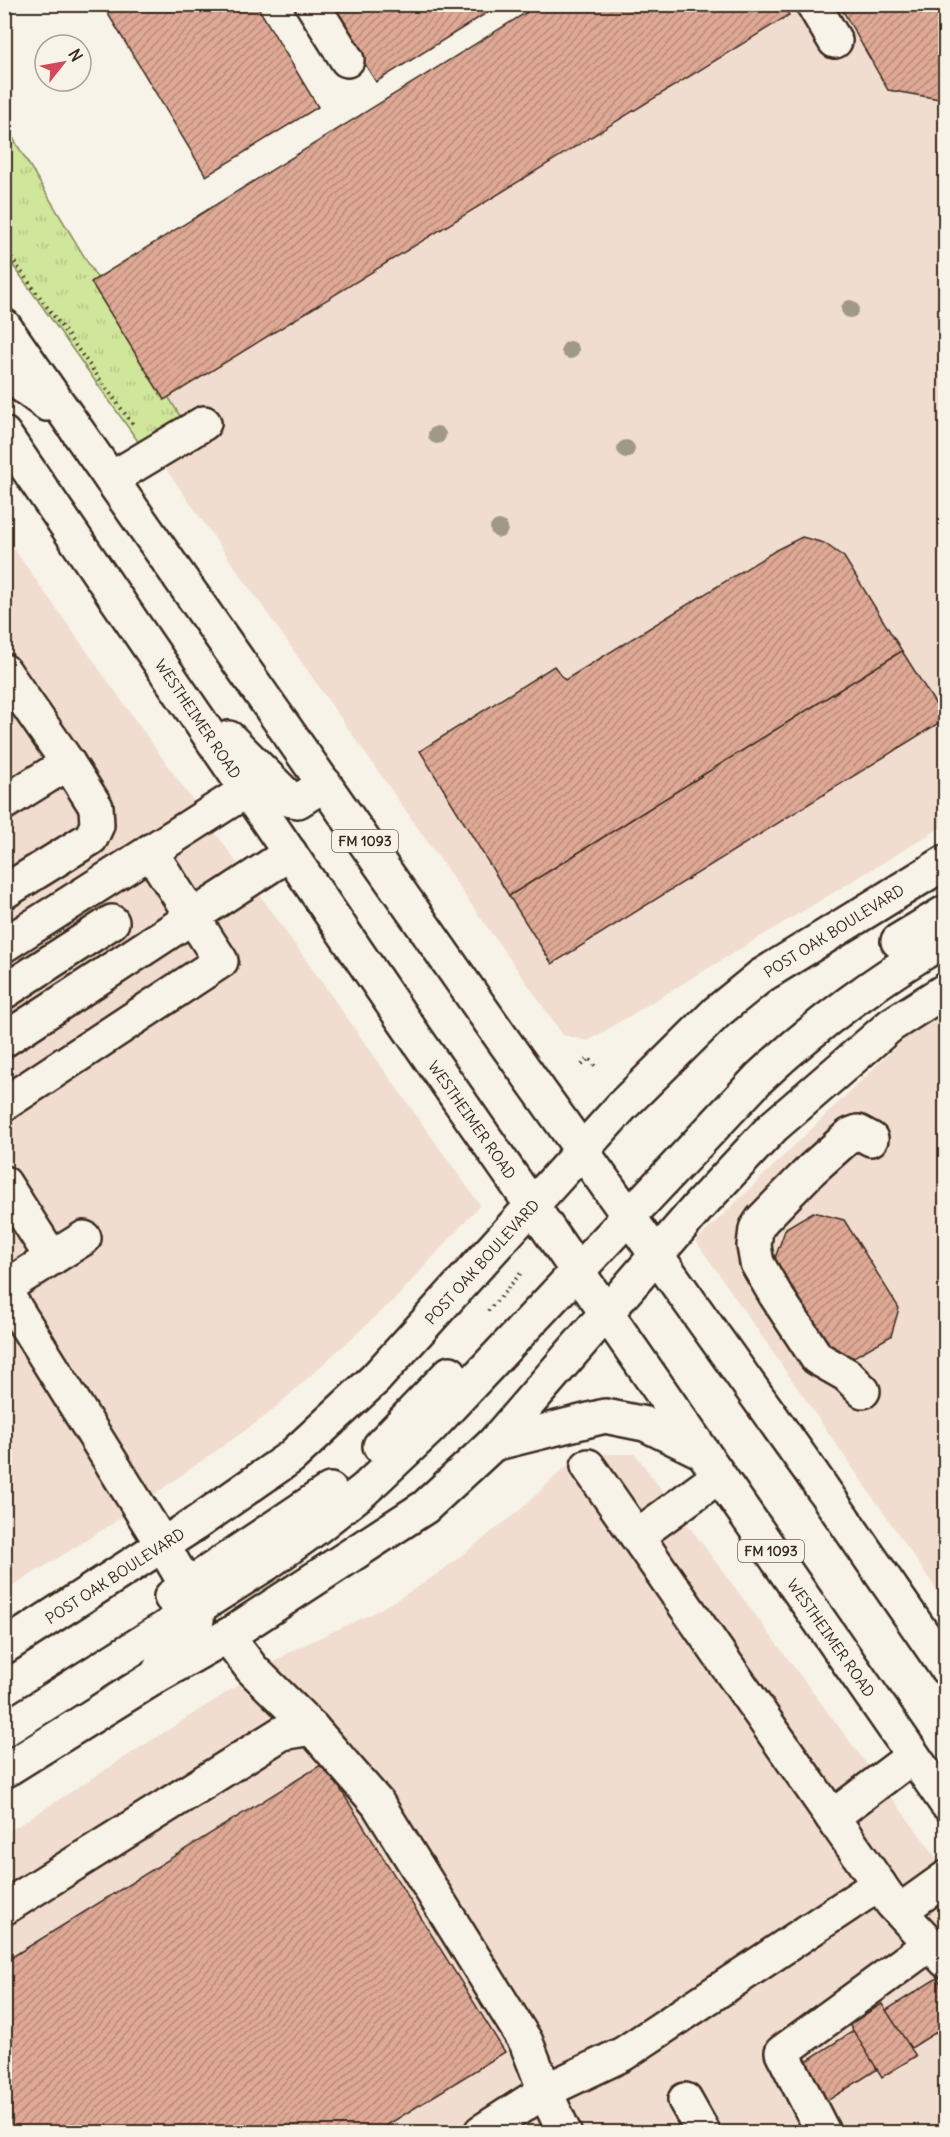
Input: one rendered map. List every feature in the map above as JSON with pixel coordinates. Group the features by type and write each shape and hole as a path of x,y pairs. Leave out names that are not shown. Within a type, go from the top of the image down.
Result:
{"main road":[{"path":"312,4 347,60"},
{"path":"813,4 836,41"},
{"name":"FM 1093","path":"4,326 581,1151 811,1472 945,1668"},
{"path":"4,372 74,426"},
{"path":"111,479 204,423"},
{"name":"WESTHEIMER ROAD","path":"4,434 246,790 945,1803"},
{"path":"4,671 96,807 97,825 91,838 4,892"},
{"path":"167,674 291,800 298,801 325,784"},
{"path":"4,803 68,763"},
{"path":"4,945 246,790"},
{"path":"4,1104 221,962 150,852"},
{"path":"4,1040 290,853"},
{"name":"POST OAK BOULEVARD","path":"4,1647 246,1490 291,1457 375,1379 623,1105 717,1012 761,976 945,862"},
{"path":"622,1208 736,1070 795,1017 845,977 945,912"},
{"path":"4,992 112,921"},
{"path":"4,1703 192,1597 266,1564 364,1490 430,1428 571,1262 622,1208 760,1077 798,1041 876,982 945,939"},
{"path":"4,1771 155,1677 227,1636 425,1508 493,1444 698,1207 773,1127 891,1025 945,990"},
{"path":"863,1391 847,1375 817,1358 757,1263 754,1246 756,1229 812,1168 850,1135 858,1132 872,1139"},
{"path":"4,1183 52,1258"},
{"path":"84,1238 4,1289 162,1544 192,1597 197,1619 192,1629 179,1637 155,1677"},
{"path":"493,1444 605,1416 645,1424 711,1465 637,1536"},
{"path":"588,1466 879,1884 900,1911 938,1952 782,2052 823,2133"},
{"path":"4,1730 192,1597"},
{"path":"227,1636 252,1668 312,1728 378,1804 526,2042 564,2133"},
{"path":"4,1908 282,1733 312,1728"},
{"path":"832,1817 913,1756"},
{"path":"900,1911 945,1878"},
{"path":"481,2133 545,2091 623,2054 879,1884"},
{"path":"685,2100 703,2133"}],"path":[{"path":"4,248 154,454"},
{"path":"582,1065 589,1058 596,1068"},
{"path":"516,1265 526,1279"},
{"path":"488,1311 521,1273"}],"shaded area":[{"path":"543,5 945,5 945,825 588,1041 563,1035 56,312"},
{"path":"4,535 480,1205 397,1297 267,1415 112,1524 5,1591"},
{"path":"945,1012 945,1602 696,1241 905,1038"},
{"path":"579,1454 635,1454 945,1869 945,2132 5,2132 5,1834 293,1650 371,1614 439,1573 520,1510"}],"green space":[{"path":"4,123 183,421 142,447 5,254"}],"building":[{"path":"102,4 256,4 318,107 206,176"},
{"path":"328,4 501,4 376,82"},
{"path":"523,4 783,4 789,15 164,400 91,282 527,12"},
{"path":"839,4 946,4 946,100 888,90"},
{"path":"802,537 824,543 844,557 902,651 509,896 420,751 554,666 565,680 778,549"},
{"path":"902,651 945,719 552,964 509,896"},
{"path":"813,1212 844,1220 899,1308 891,1336 852,1358 821,1346 772,1266 786,1228"},
{"path":"324,1763 505,2052 376,2132 4,2132 4,1962"},
{"path":"937,1978 946,1991 946,2026 827,2101 803,2063"},
{"path":"882,2004 916,2056 882,2077 849,2024"}]}
